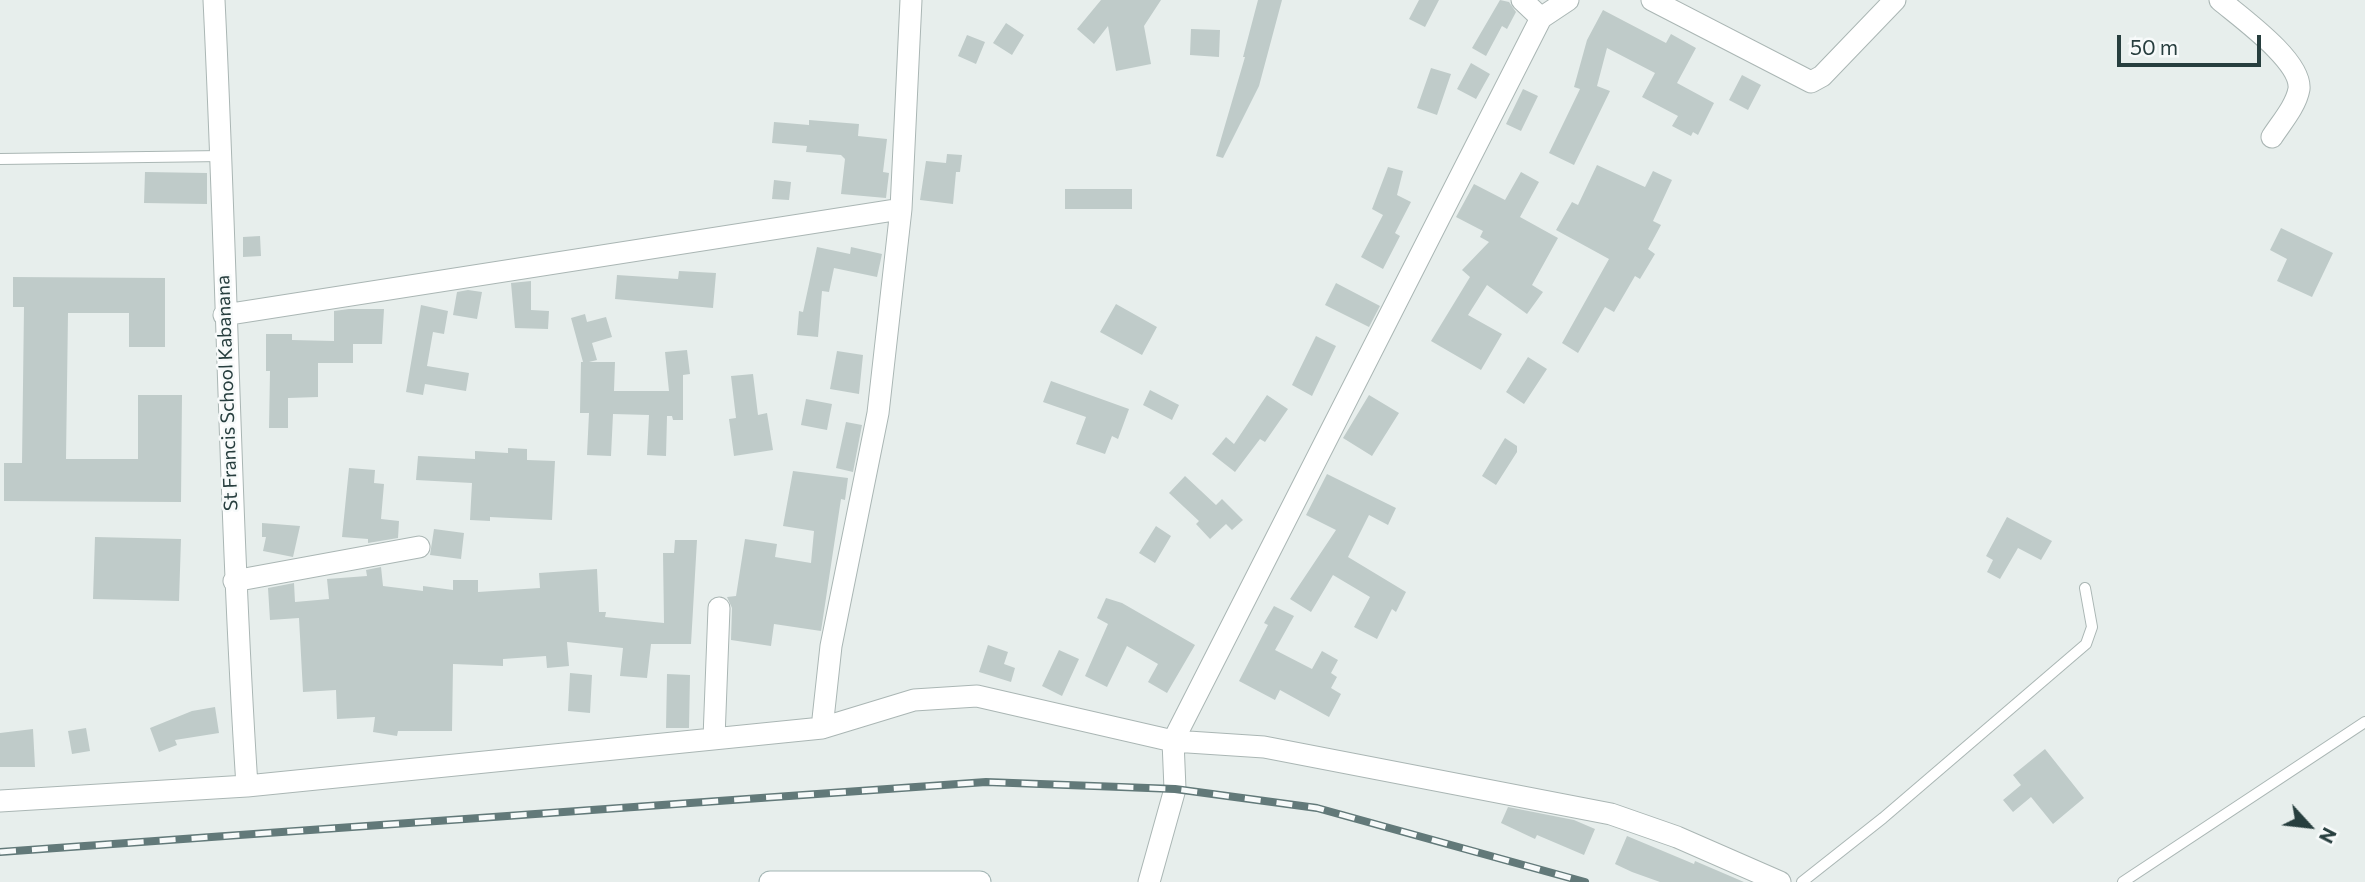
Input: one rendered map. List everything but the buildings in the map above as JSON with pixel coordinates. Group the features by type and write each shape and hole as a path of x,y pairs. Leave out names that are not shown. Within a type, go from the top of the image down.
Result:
{"street":[{"name":"St Francis School Kabanana","path":"214,0 222,156 224,314 234,581 247,786"},
{"path":"822,728 831,646 878,413 901,209 911,0"},
{"path":"1522,0 1541,18"},
{"path":"1149,882 1175,789 1173,741 1541,18 1568,0"},
{"path":"1653,0 1811,82 1822,76 1895,0"},
{"path":"2220,0 2282,55 2295,71 2299,88 2290,109 2272,137"},
{"path":"224,314 901,209"},
{"path":"234,581 419,547"},
{"path":"714,738 719,608"},
{"path":"0,801 247,786 822,728 914,700 977,696 1173,741 1264,747 1611,814 1677,836 1780,882"},
{"path":"770,882 980,882"}],"lane":[{"path":"0,159 222,156"},
{"path":"1802,882 1883,818 2085,644 2092,627 2085,589"},
{"path":"2123,882 2365,722"}],"railway":[{"path":"0,852 986,782 1175,789 1317,808 1585,882"}]}
